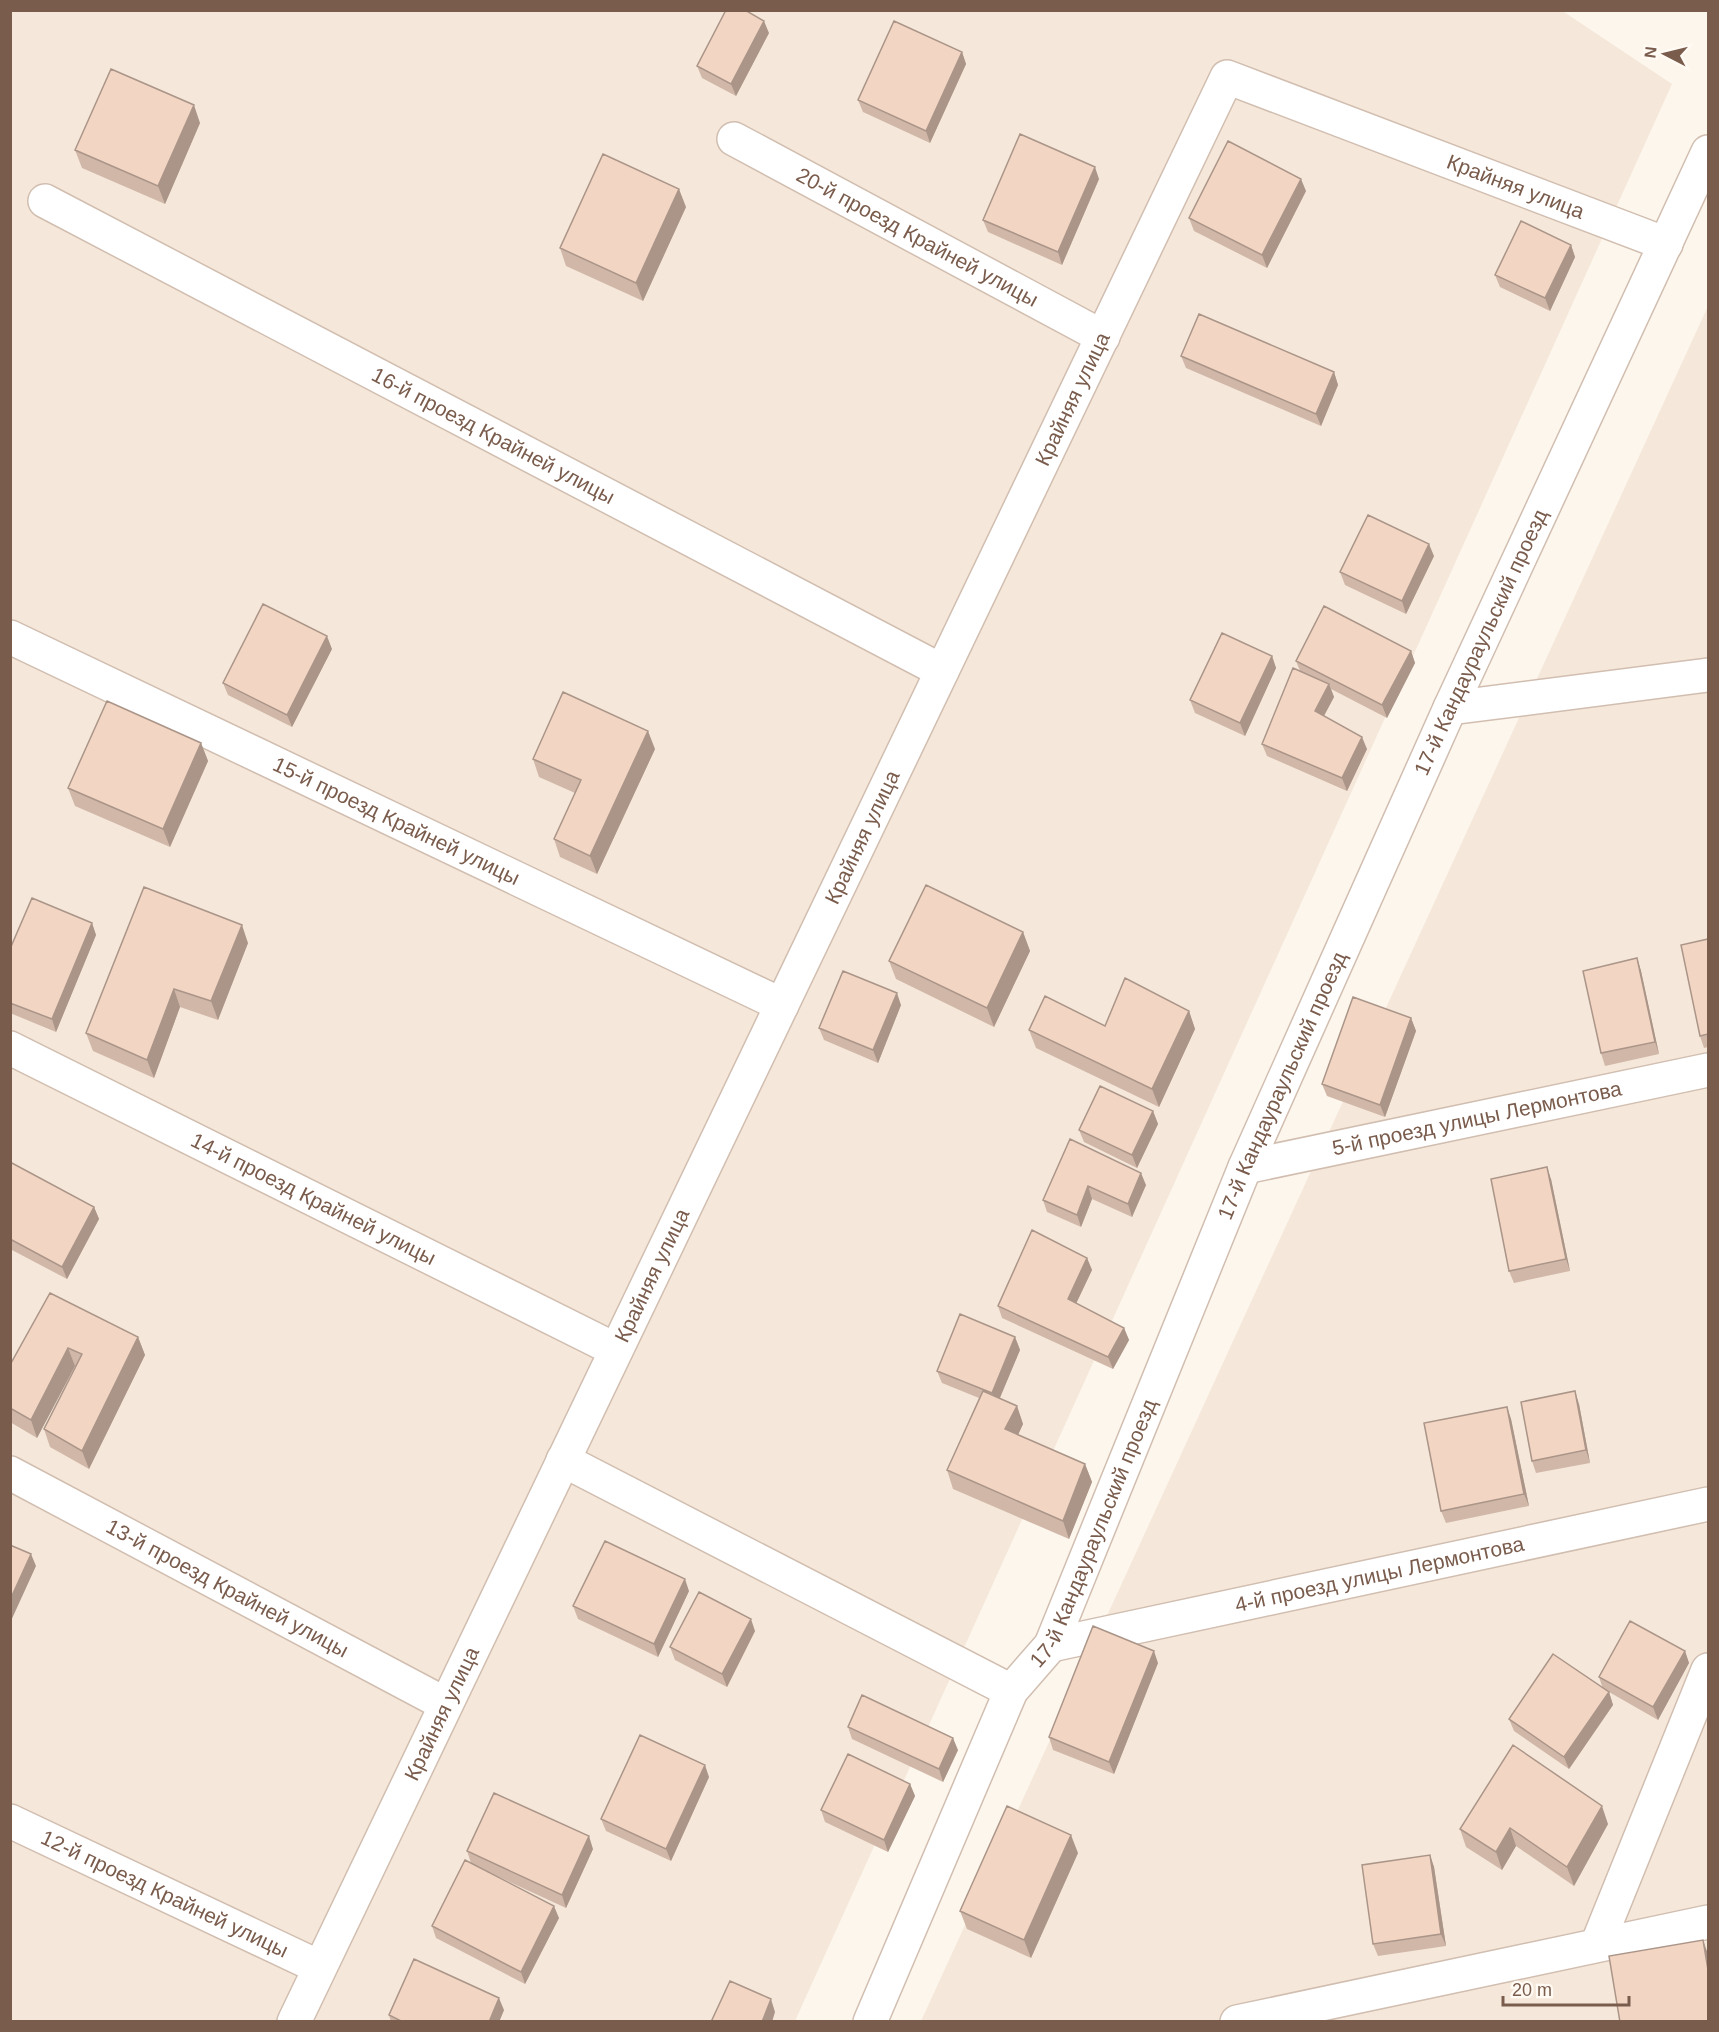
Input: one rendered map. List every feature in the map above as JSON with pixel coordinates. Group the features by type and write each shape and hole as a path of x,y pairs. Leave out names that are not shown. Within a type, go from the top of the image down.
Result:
{"street":[{"name":"Крайняя улица","path":"294,2022 1227,77 1666,244"},
{"name":"20-й проезд Крайней улицы","path":"734,139 1102,337"},
{"name":"17-й Кандаураульский проезд","path":"870,2022 1011,1691 1052,1646 1245,1167 1450,708 1708,152"},
{"name":"16-й проезд Крайней улицы","path":"45,201 942,671"},
{"name":"15-й проезд Крайней улицы","path":"10,637 782,1005"},
{"path":"1450,708 1708,675"},
{"name":"14-й проезд Крайней улицы","path":"10,1048 616,1350"},
{"name":"5-й проезд улицы Лермонтова","path":"1245,1167 1708,1070"},
{"path":"563,1460 1011,1691"},
{"name":"13-й проезд Крайней улицы","path":"10,1473 445,1704"},
{"name":"4-й проезд улицы Лермонтова","path":"1052,1646 1708,1504"},
{"path":"1597,1945 1708,1670"},
{"name":"12-й проезд Крайней улицы","path":"10,1821 320,1967"},
{"path":"1237,2022 1708,1922"}],"shaded area":[{"path":"1561,10 1672,84 795,2021 11,2022 11,11"},
{"path":"1708,306 1708,2021 921,2021"}],"building":[{"path":"726,10 745,10 764,21 731,84 697,66"},
{"path":"894,21 962,52 926,131 858,100"},
{"path":"111,69 194,105 158,186 75,150"},
{"path":"1020,134 1095,167 1058,252 983,220"},
{"path":"1228,141 1301,179 1262,255 1189,218"},
{"path":"603,154 679,189 636,283 560,248"},
{"path":"1521,221 1571,245 1545,298 1495,275"},
{"path":"1199,314 1334,372 1316,414 1181,356"},
{"path":"1368,515 1429,544 1402,601 1340,572"},
{"path":"263,604 327,636 287,715 223,683"},
{"path":"1324,606 1411,651 1382,705 1296,661"},
{"path":"1222,633 1272,656 1240,723 1190,700"},
{"path":"1293,668 1329,684 1315,711 1362,737 1342,778 1262,744"},
{"path":"563,692 648,731 590,856 554,839 581,780 533,759"},
{"path":"107,701 201,743 163,829 68,788"},
{"path":"926,885 1023,932 987,1008 889,961"},
{"path":"144,887 242,925 211,1001 174,989 147,1060 86,1033"},
{"path":"32,898 92,923 52,1019 10,1003 10,949"},
{"path":"1708,939 1708,1034 1700,1036 1681,945"},
{"path":"1637,958 1655,1042 1601,1053 1583,971"},
{"path":"843,971 897,993 873,1050 819,1028"},
{"path":"1125,978 1189,1011 1152,1089 1029,1030 1045,996 1105,1026"},
{"path":"1353,997 1411,1018 1380,1105 1322,1084"},
{"path":"1100,1086 1153,1111 1132,1155 1079,1130"},
{"path":"1070,1139 1141,1173 1128,1204 1088,1186 1077,1215 1043,1200"},
{"path":"10,1162 94,1207 62,1267 10,1239"},
{"path":"1547,1167 1566,1259 1509,1271 1491,1179"},
{"path":"1032,1230 1087,1258 1068,1299 1124,1328 1108,1357 998,1306"},
{"path":"50,1293 138,1337 82,1451 44,1429 82,1354 68,1348 31,1420 10,1408 10,1365"},
{"path":"960,1314 1015,1337 992,1393 937,1371"},
{"path":"983,1391 1017,1406 1005,1429 1085,1464 1063,1521 947,1470"},
{"path":"1575,1391 1586,1450 1532,1461 1521,1402"},
{"path":"1507,1407 1524,1494 1441,1511 1424,1423"},
{"path":"605,1541 685,1579 654,1644 573,1606"},
{"path":"10,1545 31,1554 10,1600"},
{"path":"699,1592 751,1619 722,1674 670,1647"},
{"path":"1630,1621 1685,1651 1653,1707 1599,1677"},
{"path":"1093,1626 1154,1651 1109,1762 1049,1737"},
{"path":"1553,1654 1609,1692 1564,1757 1509,1719"},
{"path":"862,1695 953,1738 939,1769 848,1727"},
{"path":"640,1735 705,1765 666,1849 601,1819"},
{"path":"1513,1745 1602,1806 1567,1867 1510,1828 1496,1852 1460,1829"},
{"path":"848,1754 910,1784 884,1840 821,1810"},
{"path":"494,1793 589,1836 562,1895 467,1851"},
{"path":"1007,1806 1071,1835 1024,1940 960,1911"},
{"path":"1430,1855 1441,1934 1373,1944 1362,1865"},
{"path":"465,1860 554,1906 521,1972 432,1926"},
{"path":"1703,1940 1708,1970 1708,2022 1620,2022 1609,1956"},
{"path":"414,1959 499,1998 489,2022 403,2022 389,2015"},
{"path":"730,1981 771,1999 762,2022 711,2022"}]}
